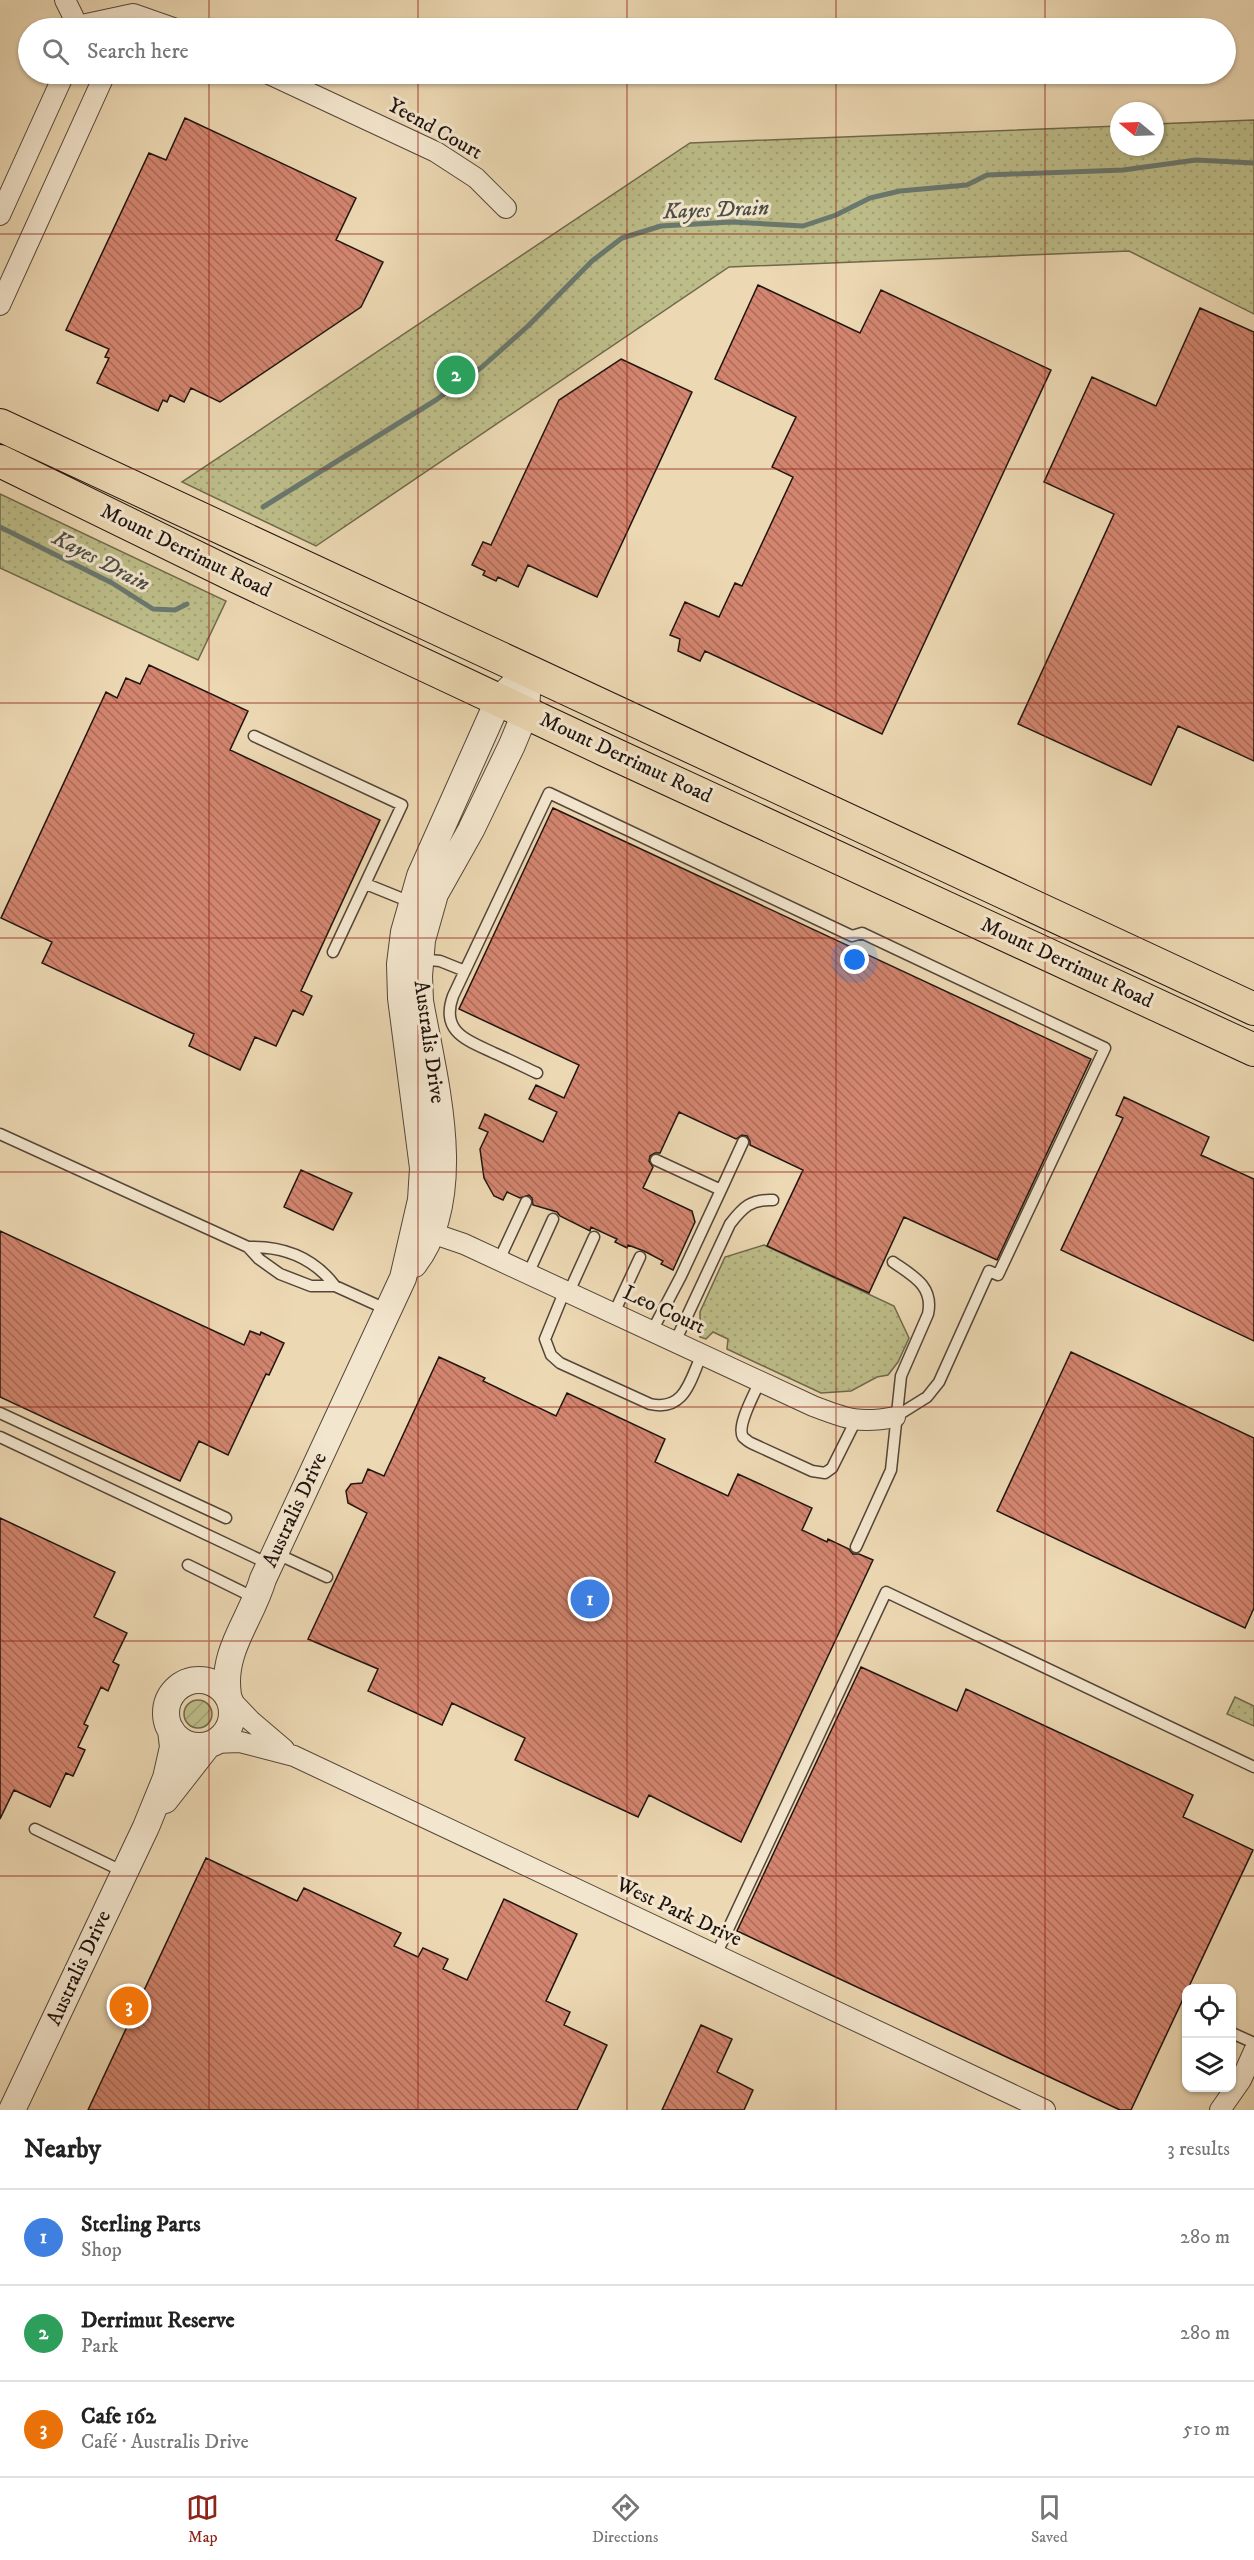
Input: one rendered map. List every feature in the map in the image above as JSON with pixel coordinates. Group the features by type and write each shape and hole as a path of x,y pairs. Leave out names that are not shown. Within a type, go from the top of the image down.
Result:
{"main road":[{"name":"Mount Derrimut Road","path":"4,422 528,671 1254,1009"},
{"name":"Mount Derrimut Road","path":"0,461 237,577 1254,1050"}],"street":[{"path":"65,0 74,18"},
{"path":"109,16 133,14 144,18"},
{"path":"0,215 59,84"},
{"path":"0,306 100,84"},
{"name":"Yeend Court","path":"290,84 436,152 476,178 506,208"},
{"path":"513,705 528,671"},
{"name":"Australis Drive","path":"229,1697 226,1670 231,1651 262,1578 403,1278 423,1230 421,1200 423,1168 401,998 421,905 444,875 471,830 513,705"},
{"name":"Leo Court","path":"423,1230 464,1244 813,1406 869,1422 895,1417"},
{"name":"Australis Drive","path":"190,1680 220,1645 262,1578"},
{"path":"190,1680 208,1681 220,1686 229,1697 232,1721 225,1734 211,1744 187,1744 171,1730 166,1710 168,1700 173,1691 190,1680"},
{"name":"West Park Drive","path":"229,1697 256,1726 294,1756"},
{"name":"Australis Drive","path":"12,2110 146,1827 172,1761 171,1730"},
{"name":"West Park Drive","path":"211,1744 240,1742 255,1744 294,1756 1045,2110"},
{"name":"Australis Drive","path":"146,1827 211,1744"},
{"path":"1220,2110 1240,2080 1254,2051"},
{"path":"1234,2110 1240,2080"}],"lane":[{"path":"254,736 402,805 333,952"},
{"path":"537,1073 466,1039 452,1026 450,1004 549,793 852,936 862,933 1105,1048 998,1275 989,1271 939,1382 927,1397 895,1417"},
{"path":"366,884 421,905"},
{"path":"411,958 440,961 465,971"},
{"path":"0,1134 248,1247 259,1259 280,1274 311,1286 335,1286 388,1310"},
{"path":"652,1330 743,1142"},
{"path":"656,1160 721,1190"},
{"path":"675,1342 730,1224 743,1208 753,1201 774,1200"},
{"path":"499,1260 526,1203"},
{"path":"528,1274 553,1219"},
{"path":"594,1237 545,1340 551,1355 560,1363 661,1407 671,1405 680,1399 702,1354"},
{"path":"248,1247 267,1246 305,1259 323,1270 335,1286"},
{"path":"614,1313 640,1257"},
{"path":"856,1547 891,1470 901,1376 931,1303 922,1281 893,1262"},
{"path":"760,1381 744,1417 743,1437 751,1443 812,1471 825,1473 832,1468 856,1420"},
{"path":"0,1413 226,1518"},
{"path":"0,1437 262,1578"},
{"path":"188,1564 262,1578 327,1577"},
{"path":"716,1955 886,1592 1254,1767"},
{"path":"35,1829 124,1872"},
{"path":"1236,2035 1254,2043"}],"green space":[{"path":"1254,120 1254,314 1129,251 729,267 316,546 182,482 690,143 1110,126 1110,156 1164,156 1164,124"},
{"path":"0,494 226,601 198,660 0,568"},
{"path":"764,1245 894,1306 909,1338 898,1362 888,1375 877,1377 851,1391 821,1393 727,1349 728,1339 713,1332 706,1339 700,1337 700,1312 725,1257"},
{"path":"1235,1697 1254,1706 1254,1726 1227,1714"},
{"path":"198,1700 208,1704 212,1714 208,1724 198,1728 188,1724 184,1714 188,1704"}],"building":[{"path":"185,118 356,198 336,240 383,262 361,307 220,402 191,388 184,402 170,395 167,402 163,400 158,411 97,383 109,358 105,357 109,349 66,330 149,153 166,160"},
{"path":"758,285 860,333 881,290 1051,370 882,734 705,651 700,661 678,651 680,639 670,635 685,602 719,617 735,583 742,586 793,477 772,467 796,417 715,379"},
{"path":"1200,308 1254,332 1254,761 1178,726 1151,785 1018,724 1114,514 1044,482 1092,377 1156,406"},
{"path":"621,359 692,392 597,597 528,565 518,587 498,577 496,581 483,575 485,571 472,565 483,542 491,545 559,400"},
{"path":"149,665 248,711 230,750 380,820 301,991 312,996 303,1015 293,1010 276,1046 255,1037 240,1070 189,1046 194,1034 42,963 52,942 1,918 106,692 117,698 126,678 140,684"},
{"path":"553,808 1091,1059 997,1260 904,1217 869,1293 767,1246 803,1170 750,1145 747,1136 742,1135 736,1139 679,1112 660,1153 650,1156 649,1161 653,1167 643,1188 692,1211 695,1222 673,1270 661,1264 663,1261 644,1251 628,1245 627,1248 615,1242 617,1239 591,1227 590,1231 560,1216 557,1212 533,1205 529,1195 520,1198 507,1192 503,1200 494,1196 484,1178 480,1149 488,1132 479,1128 485,1114 543,1142 557,1112 529,1099 536,1085 564,1098 579,1065 459,1009"},
{"path":"1124,1097 1209,1137 1201,1155 1254,1179 1254,1341 1061,1250 1123,1118 1116,1115"},
{"path":"301,1170 352,1193 333,1230 284,1207"},
{"path":"0,1231 244,1345 250,1331 260,1335 261,1332 284,1343 269,1375 266,1374 228,1455 199,1441 180,1481 0,1397"},
{"path":"1071,1352 1254,1438 1254,1608 1245,1628 997,1511"},
{"path":"439,1357 485,1378 483,1381 556,1416 567,1393 665,1439 655,1462 728,1496 738,1474 812,1508 802,1530 827,1542 828,1539 849,1549 853,1554 873,1560 741,1842 649,1795 638,1817 515,1760 525,1738 452,1703 442,1725 368,1691 378,1669 308,1639 367,1513 348,1503 346,1491 351,1484 362,1483 368,1469 384,1476"},
{"path":"0,1518 115,1572 94,1617 127,1633 113,1662 119,1665 108,1691 101,1687 84,1724 88,1726 78,1747 85,1750 73,1776 66,1773 50,1807 14,1790 0,1819"},
{"path":"861,1667 957,1711 966,1689 1193,1795 1183,1817 1253,1850 1190,1984 1182,1984 1182,2001 1131,2110 1120,2110 737,1931"},
{"path":"206,1858 297,1901 304,1888 401,1933 394,1946 418,1957 423,1948 448,1959 443,1969 467,1980 504,1899 577,1934 546,2001 570,2012 564,2025 607,2045 577,2110 88,2110"},
{"path":"701,2025 732,2039 717,2072 753,2090 744,2110 662,2110"}],"waterway":[{"name":"Kayes Drain","path":"263,507 436,400 482,367 528,326 592,261 622,238 661,226 732,222 803,226 836,215 870,198 900,191 967,185 987,175 1123,170 1196,160 1254,163"},
{"name":"Kayes Drain","path":"0,527 112,583 153,609 175,610 187,604"}],"place":[{"name":"Derrimut Reserve","path":"456,375"},
{"name":"Sterling Parts","path":"590,1599"},
{"name":"Cafe 162","path":"129,2006"}]}
